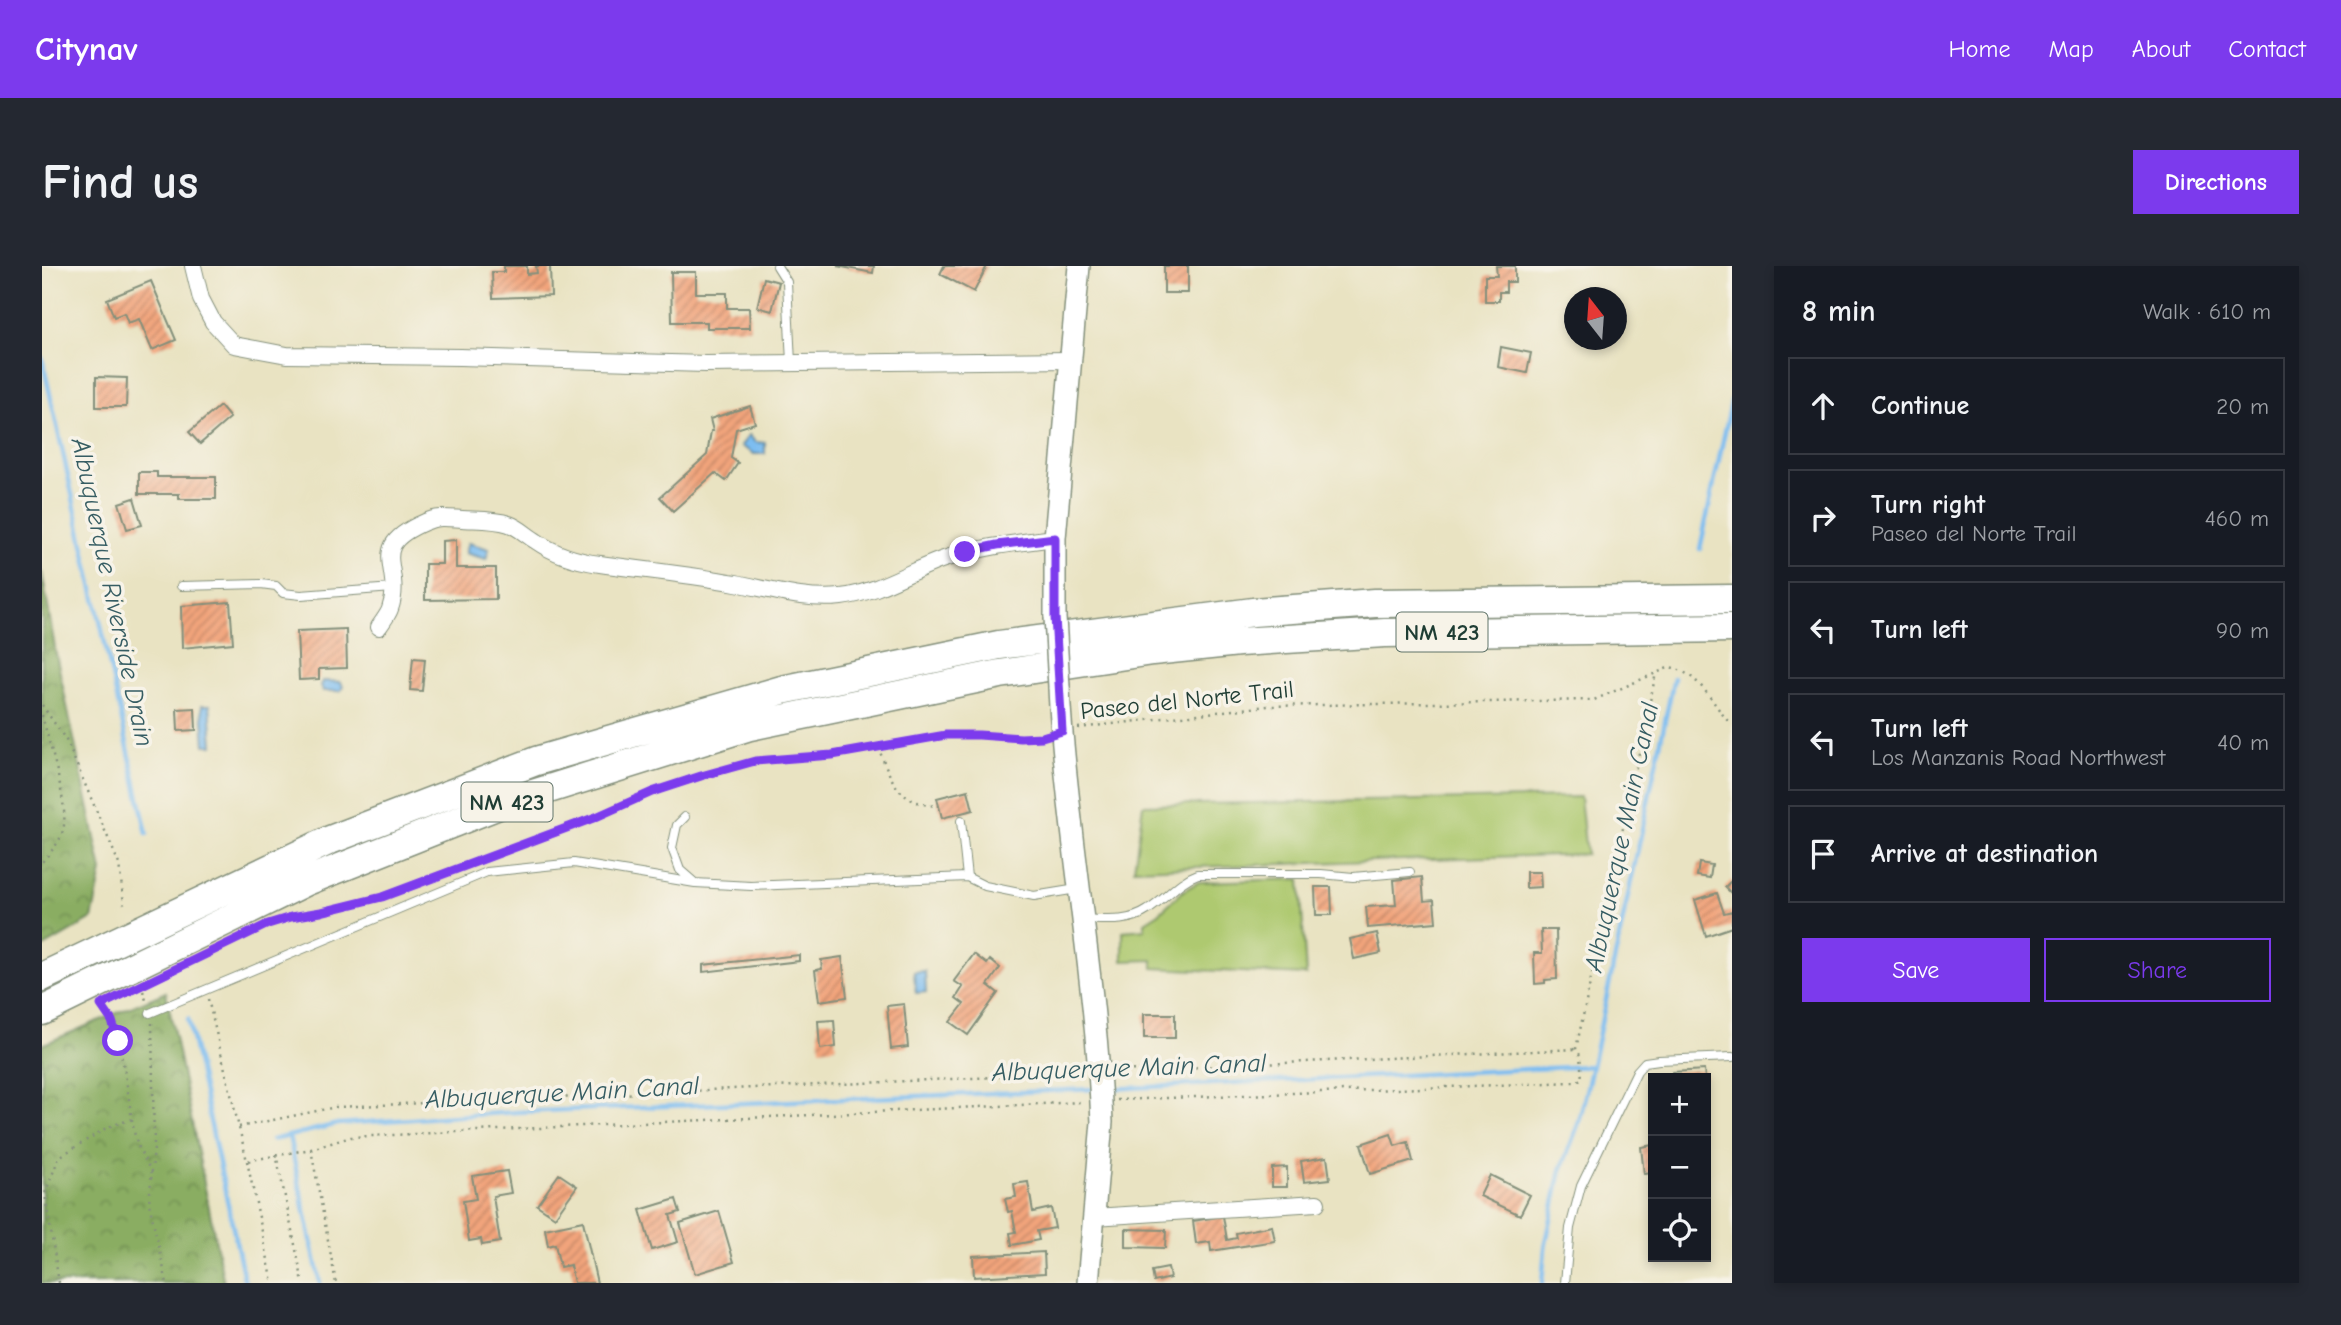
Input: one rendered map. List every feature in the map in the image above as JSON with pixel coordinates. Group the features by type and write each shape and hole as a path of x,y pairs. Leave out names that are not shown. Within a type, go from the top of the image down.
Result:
{"highway":[{"name":"NM 423","path":"42,977 330,840 536,761 782,690 999,645 1253,612 1375,603 1732,599"},
{"name":"NM 423","path":"42,1011 320,876 501,804 750,726 1000,674 1152,651 1226,643 1385,633 1732,628"}],"street":[{"path":"193,266 201,299 213,322 234,345 287,355 706,364 1070,360"},
{"path":"1079,266 1055,538 1055,617 1062,731 1102,1122 1094,1217 1084,1282"},
{"path":"379,627 390,609 393,588 389,550 394,542 406,533 437,518 506,523 562,556 583,562 646,568 789,595 829,598 861,592 965,552 1055,538"},
{"path":"1094,1217 1317,1203"}],"lane":[{"path":"778,266 787,282 791,363"},
{"path":"181,586 261,584 276,586 283,593 301,595 393,588"},
{"path":"685,817 677,825 672,848 680,870 695,883"},
{"path":"961,821 967,877"},
{"path":"150,1013 487,872 574,863 695,883 751,886 967,877 985,886 1034,896 1080,889"},
{"path":"1083,919 1118,920 1137,916 1181,883 1198,874 1321,874 1353,877 1410,872"},
{"path":"1565,1283 1570,1228 1581,1186 1637,1071 1645,1062 1732,1057"}],"path":[{"name":"Paseo del Norte Trail","path":"268,924 382,897 596,817 652,792 755,761 832,755 946,735 1042,737 1091,725 1268,706 1594,700 1670,667 1695,677 1727,720 1732,721"},
{"path":"239,1127 336,1107 1100,1088 1574,1082 1582,1079 1580,1055 1576,1049 1656,673"},
{"path":"42,705 66,740 115,856 124,904"},
{"path":"42,715 62,798 65,826 58,844 42,862"},
{"path":"878,747 897,789 922,805 939,806"},
{"path":"206,989 273,1283"},
{"path":"143,991 153,1027 154,1148 149,1203 167,1283"},
{"path":"101,1005 112,1021 140,1151 152,1173"},
{"path":"247,1161 311,1149 351,1136 1100,1088 1576,1049"},
{"path":"60,1283 45,1194 60,1157 108,1127 132,1119"},
{"path":"311,1149 336,1283"},
{"path":"276,1154 303,1283"}],"green space":[{"path":"42,572 56,654 102,871 92,919 42,948"},
{"path":"1580,797 1586,854 1134,869 1143,805"},
{"path":"1300,879 1306,975 1153,968 1153,960 1123,961 1123,931 1145,929 1145,922 1183,891 1199,882"},
{"path":"166,992 224,1283 42,1283 42,1045"}],"water":[{"path":"749,435 755,442 765,443 765,454 754,454 741,446"},
{"path":"468,543 489,549 486,559 465,553"},
{"path":"323,681 341,682 343,687 340,691 323,691"},
{"path":"202,705 210,705 213,745 205,745"},
{"path":"925,971 926,992 916,993 914,972"}],"building":[{"path":"504,266 527,266 527,274 537,273 536,266 550,266 551,296 493,298 492,272 504,272"},
{"path":"837,266 874,266 873,273"},
{"path":"944,266 987,266 974,292 940,274"},
{"path":"1164,266 1188,266 1188,293 1164,293"},
{"path":"1496,266 1515,266 1515,282 1506,282 1506,292 1499,292 1499,301 1485,301 1485,276 1497,276"},
{"path":"671,272 696,272 696,293 727,293 727,308 749,308 750,328 707,328 707,322 672,322"},
{"path":"764,278 779,282 772,311 757,307"},
{"path":"151,281 176,340 152,350 139,319 128,323 124,313 114,317 107,299"},
{"path":"1501,347 1531,353 1527,373 1498,367"},
{"path":"96,377 127,378 126,407 96,407"},
{"path":"220,406 230,418 200,444 189,432"},
{"path":"750,406 755,423 736,429 731,458 738,463 726,481 715,473 673,511 660,497 707,455 713,431 710,419"},
{"path":"139,472 157,472 157,477 216,477 216,499 179,499 179,494 139,494"},
{"path":"134,498 142,525 127,529 119,503"},
{"path":"456,540 456,568 496,568 496,599 425,600 425,564 442,564 442,541"},
{"path":"230,602 233,643 182,648 181,606"},
{"path":"346,629 347,668 319,669 319,679 299,680 297,631"},
{"path":"413,658 425,659 422,691 410,690"},
{"path":"195,708 196,730 178,731 177,709"},
{"path":"968,790 973,810 942,818 937,798"},
{"path":"1699,863 1712,865 1710,878 1697,876"},
{"path":"1526,872 1540,872 1541,887 1526,888"},
{"path":"1422,877 1424,901 1434,900 1436,922 1368,928 1366,907 1396,905 1394,880"},
{"path":"1732,880 1732,894 1725,887"},
{"path":"1315,887 1331,887 1332,915 1316,915"},
{"path":"1717,893 1724,913 1732,911 1732,927 1706,936 1695,900"},
{"path":"1541,930 1556,930 1557,979 1535,984 1534,953 1542,953"},
{"path":"1377,933 1381,953 1354,959 1350,939"},
{"path":"974,954 987,964 990,960 1000,968 988,985 998,993 968,1035 950,1022 964,1004 956,998 963,987 954,981"},
{"path":"799,955 799,961 703,972 703,965"},
{"path":"842,957 847,997 819,1001 815,970 822,969 821,960"},
{"path":"904,1004 908,1047 891,1049 887,1006"},
{"path":"1144,1014 1175,1014 1175,1038 1144,1038"},
{"path":"834,1020 836,1047 820,1049 818,1021"},
{"path":"1704,1070 1704,1073 1673,1073"},
{"path":"1391,1134 1395,1146 1408,1142 1413,1161 1370,1174 1361,1144"},
{"path":"1648,1146 1648,1174 1644,1174 1641,1147"},
{"path":"1327,1157 1330,1179 1304,1182 1301,1161"},
{"path":"1287,1167 1287,1187 1272,1187 1272,1168"},
{"path":"507,1171 511,1193 493,1196 500,1242 482,1245 481,1239 469,1241 463,1201 476,1199 472,1176"},
{"path":"559,1174 577,1186 555,1217 537,1205"},
{"path":"1490,1175 1530,1195 1520,1215 1480,1196"},
{"path":"1028,1182 1033,1212 1051,1208 1055,1228 1037,1231 1039,1240 1012,1245 1010,1233 1016,1232 1012,1211 1008,1212 1005,1199 1016,1197 1014,1184"},
{"path":"676,1199 680,1212 670,1215 678,1242 652,1250 640,1210"},
{"path":"719,1211 734,1262 695,1274 680,1223"},
{"path":"1223,1216 1227,1240 1237,1238 1236,1233 1272,1226 1275,1241 1211,1251 1210,1242 1196,1244 1193,1221"},
{"path":"583,1221 597,1283 574,1283 570,1265 560,1267 555,1244 548,1246 545,1229"},
{"path":"1126,1229 1166,1230 1165,1248 1126,1247"},
{"path":"1044,1252 1045,1273 974,1277 973,1256"},
{"path":"1168,1268 1170,1278 1154,1282 1152,1271"}],"waterway":[{"name":"Albuquerque Riverside Drain","path":"42,358 147,834"},
{"name":"Albuquerque Main Canal","path":"1700,549 1732,398"},
{"name":"Albuquerque Main Canal","path":"1542,1283 1545,1248 1561,1170 1579,1122 1592,1066 1674,678"},
{"name":"Albuquerque Riverside Drain","path":"188,1019 245,1283"},
{"name":"Albuquerque Main Canal","path":"1107,1089 1592,1066"},
{"name":"Albuquerque Main Canal","path":"272,1140 338,1124 516,1112 1095,1089"},
{"path":"289,1136 320,1283"}],"route":[{"path":"118,1041 112,1021 101,1005 254,930 291,917 382,897 596,817 652,792 755,761 832,755 946,735 1021,738 1042,737 1062,731 1055,617 1055,538 965,552"}]}
